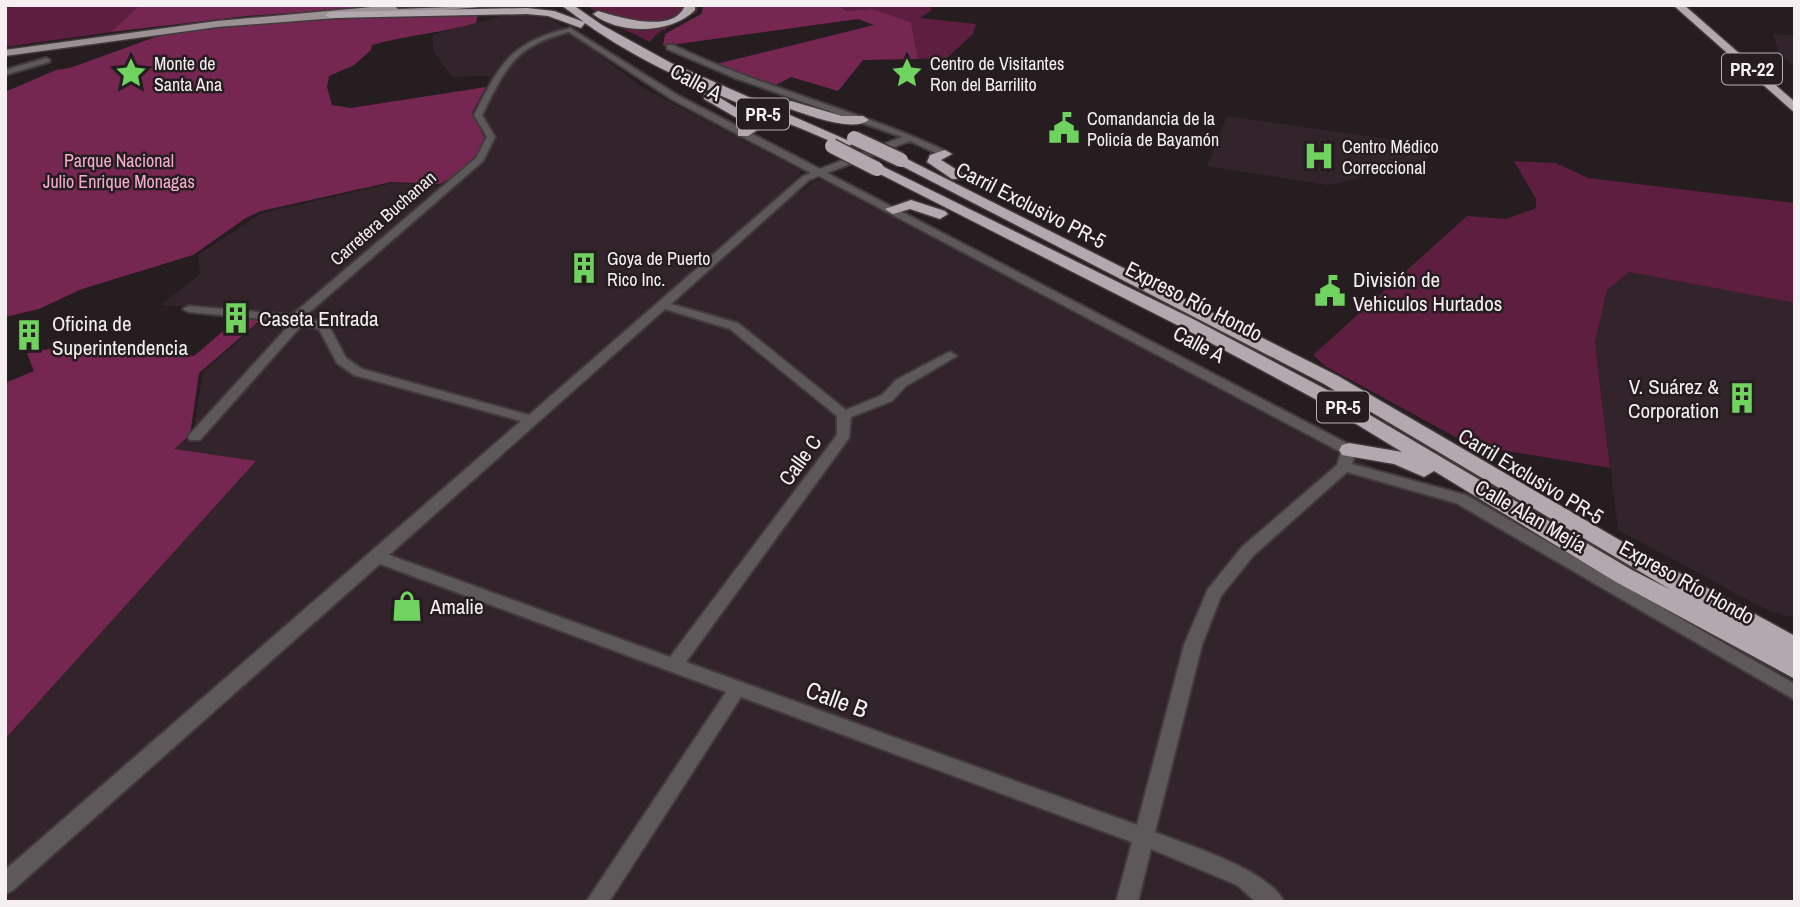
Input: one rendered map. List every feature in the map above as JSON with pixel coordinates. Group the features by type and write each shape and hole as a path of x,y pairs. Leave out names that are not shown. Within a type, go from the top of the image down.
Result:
{"highway":[{"path":"415,7 427,5"},
{"name":"Expreso Río Hondo","path":"556,5 589,28 693,84 832,146 890,164 1028,224 1331,380 1795,650"},
{"name":"Carril Exclusivo PR-5","path":"566,5 592,23 669,65 851,141 890,164 1319,382 1723,619 1795,650"},
{"path":"579,5 610,21 636,24 676,19 689,12 690,5"},
{"name":"PR-5","path":"579,5 660,47 715,82 851,141"},
{"path":"660,47 696,14 700,5"},
{"name":"PR-22","path":"1678,5 1795,109"},
{"name":"PR-22","path":"1692,5 1795,94"},
{"path":"330,15 527,10 550,13 589,28"},
{"path":"715,82 831,118 863,120"},
{"path":"693,84 704,94 759,125 743,133"},
{"path":"945,154 935,158 934,162 1028,224"},
{"name":"Expreso Río Hondo","path":"890,164 1064,263 1189,324 1324,396 1624,576 1795,669"},
{"path":"893,209 909,204 922,207 1037,256 1064,263"},
{"path":"1347,458 1409,462 1624,576"},
{"path":"1704,598 1795,637"}],"main road":[{"path":"5,51 235,19 446,5"},
{"path":"5,51 197,26 499,5"}],"street":[{"name":"Calle A","path":"570,30 658,89 893,209 1347,458"},
{"name":"Carretera Buchanan","path":"195,437 298,320 480,159 491,137 478,114 502,71 521,47 539,37 570,30"},
{"path":"660,47 914,138 945,154"},
{"path":"5,73 46,60"},
{"path":"5,884 807,178 914,138"},
{"path":"663,305 734,326 844,415 887,398 901,383 951,356"},
{"path":"188,309 298,320 324,327 341,360 358,372 533,420"},
{"name":"Calle C","path":"674,665 844,435 844,415"},
{"path":"1127,902 1193,645 1214,593 1248,551 1347,458"},
{"name":"Calle Alan Mejía","path":"1347,458 1461,499 1795,692"},
{"name":"Calle B","path":"378,557 1144,837 1244,878 1273,902"},
{"path":"597,902 737,689"}],"shaded area":[{"path":"26,5 140,5 111,32 5,47 5,8"},
{"path":"585,5 686,5 678,17 654,22 609,19"},
{"path":"692,5 698,6 697,12 658,33 650,42 615,25 657,24 675,18"},
{"path":"825,5 930,5 932,10 920,18 976,24 973,34 947,58 918,59 911,22 872,9 846,11 839,6"},
{"path":"511,13 549,17 642,87 800,170 800,174 785,189 801,192 814,181 822,180 1325,446 1465,506 1795,697 1795,902 5,902 5,739 255,462 173,449 193,434 203,372 269,314 161,305 200,274 198,255 262,213 393,183 437,186 460,174 484,147 487,137 474,115 491,76 452,77 433,50 433,35"},
{"path":"1773,34 1795,35 1795,67 1779,53"},
{"name":"Centro Médico Correccional","path":"1227,116 1428,145 1426,176 1365,166 1363,177 1327,185 1207,166"},
{"path":"1514,161 1556,163 1588,178 1795,203 1795,303 1629,272 1607,290 1595,342 1610,468 1470,445 1325,366 1313,355 1467,216 1506,219 1536,208 1536,199"},
{"path":"1629,272 1795,303 1795,618 1769,611 1618,530 1595,342 1607,290"}],"green space":[{"path":"140,5 404,5 246,16 111,32"},
{"path":"704,5 825,5 839,6 846,11 872,9 911,22 918,59 863,60 838,91 791,77 774,86 712,65 874,25 858,19 663,46 665,34 701,14"},
{"name":"Parque Nacional Julio Enrique Monagas","path":"478,14 476,23 372,45 371,50 354,65 329,76 327,87 332,105 351,108 486,87 472,113 484,137 482,149 458,174 440,184 391,182 261,211 246,218 193,255 82,289 39,309 5,317 5,92 56,70 70,68 169,32 210,26 341,17"},
{"path":"242,315 264,317 199,373 190,435 174,449 256,461 5,739 5,383 34,371 27,353 48,349 110,347 194,356"}],"place":[{"name":"Monte de Santa Ana","path":"131,73"},
{"name":"Centro de Visitantes Ron del Barrilito","path":"907,73"},
{"name":"Comandancia de la Policía de Bayamón","path":"1064,128"},
{"name":"Centro Médico Correccional","path":"1319,156"},
{"name":"Goya de Puerto Rico Inc.","path":"584,268"},
{"name":"División de Vehiculos Hurtados","path":"1330,291"},
{"name":"Caseta Entrada","path":"236,318"},
{"name":"Oficina de Superintendencia","path":"29,335"},
{"name":"V. Suárez & Corporation","path":"1742,398"},
{"name":"Amalie","path":"407,606"}]}
